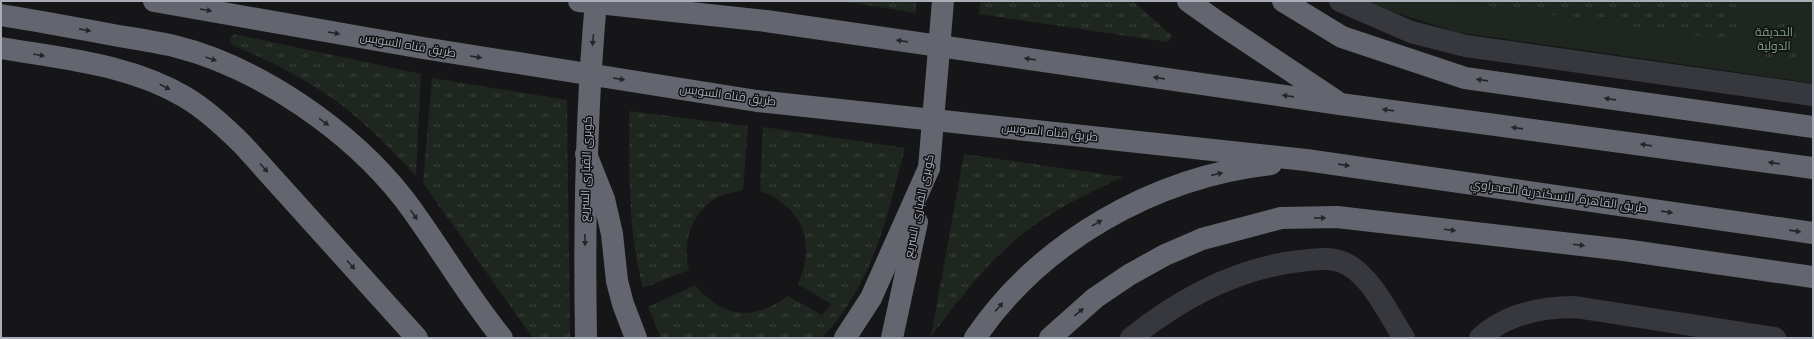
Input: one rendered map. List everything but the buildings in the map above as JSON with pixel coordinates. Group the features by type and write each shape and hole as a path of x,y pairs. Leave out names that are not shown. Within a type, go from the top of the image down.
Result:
{"highway":[{"name":"طريق قناه السويس","path":"154,1 431,49 757,100 1306,160"},
{"path":"579,1 766,21 1340,104 1813,168"},
{"name":"كوبرى القبارى السريع","path":"586,338 586,154 596,1"},
{"name":"كوبرى القبارى السريع","path":"892,338 929,168 944,1"},
{"path":"1188,1 1218,23 1340,104"},
{"path":"1283,1 1342,37 1465,78 1813,127"},
{"path":"1,15 175,46 219,62 262,81 301,105 339,133 373,164 404,199 485,317 502,338"},
{"path":"1,48 116,68 151,80 185,97 216,119 243,145 417,338"},
{"path":"586,154 604,199 612,234 617,281 623,304 636,338"},
{"name":"طريق القاهرة, الاسكندرية الصحراوي","path":"1306,160 1813,233"},
{"path":"975,338 1013,291 1048,259 1086,230 1126,206 1210,175 1255,166 1306,160"},
{"path":"845,338 871,298 929,168"},
{"path":"1050,338 1095,298 1129,275 1165,255 1202,238 1281,218 1337,217 1624,250 1813,277"}],"street":[{"path":"1340,1 1411,32 1466,46 1813,95"},
{"path":"1131,338 1156,318 1180,302 1218,282 1252,270 1287,262 1322,258 1336,260 1360,273 1369,283 1404,338"},
{"path":"1480,338 1499,325 1517,316 1536,310 1575,306 1696,332 1775,338"}],"green space":[{"path":"841,1 916,1 916,13"},
{"path":"980,1 1133,1 1172,36 1168,42 979,14"},
{"name":"الحديقة الدولية","path":"1359,1 1813,1 1813,83 1457,32"},
{"name":"الحديقة الدولية","path":"1359,1 1454,1 1735,41 1739,5 1719,1 1813,1 1813,83 1457,32","holes":["1779,22 1798,27 1795,40 1800,42 1795,66 1761,58 1766,37 1775,39"]},
{"path":"234,34 421,74 416,176 399,157 343,106 317,88 276,65 233,45 230,42 230,38"},
{"path":"432,78 567,100 570,338 534,338 531,335 423,183"},
{"path":"629,111 748,126 743,190 726,194 714,200 705,207 698,216 692,225 687,247 689,270 643,288 634,244 630,200"},
{"path":"763,127 905,148 884,225 866,272 840,317 822,338 661,338 648,307 695,285 717,304 728,310 739,313 750,313 762,310 788,296 822,315 831,304 798,284 804,269 806,254 802,228 795,216 786,206 760,191"},
{"path":"964,154 1123,177 1058,210 1013,241 981,273 931,336"}]}
